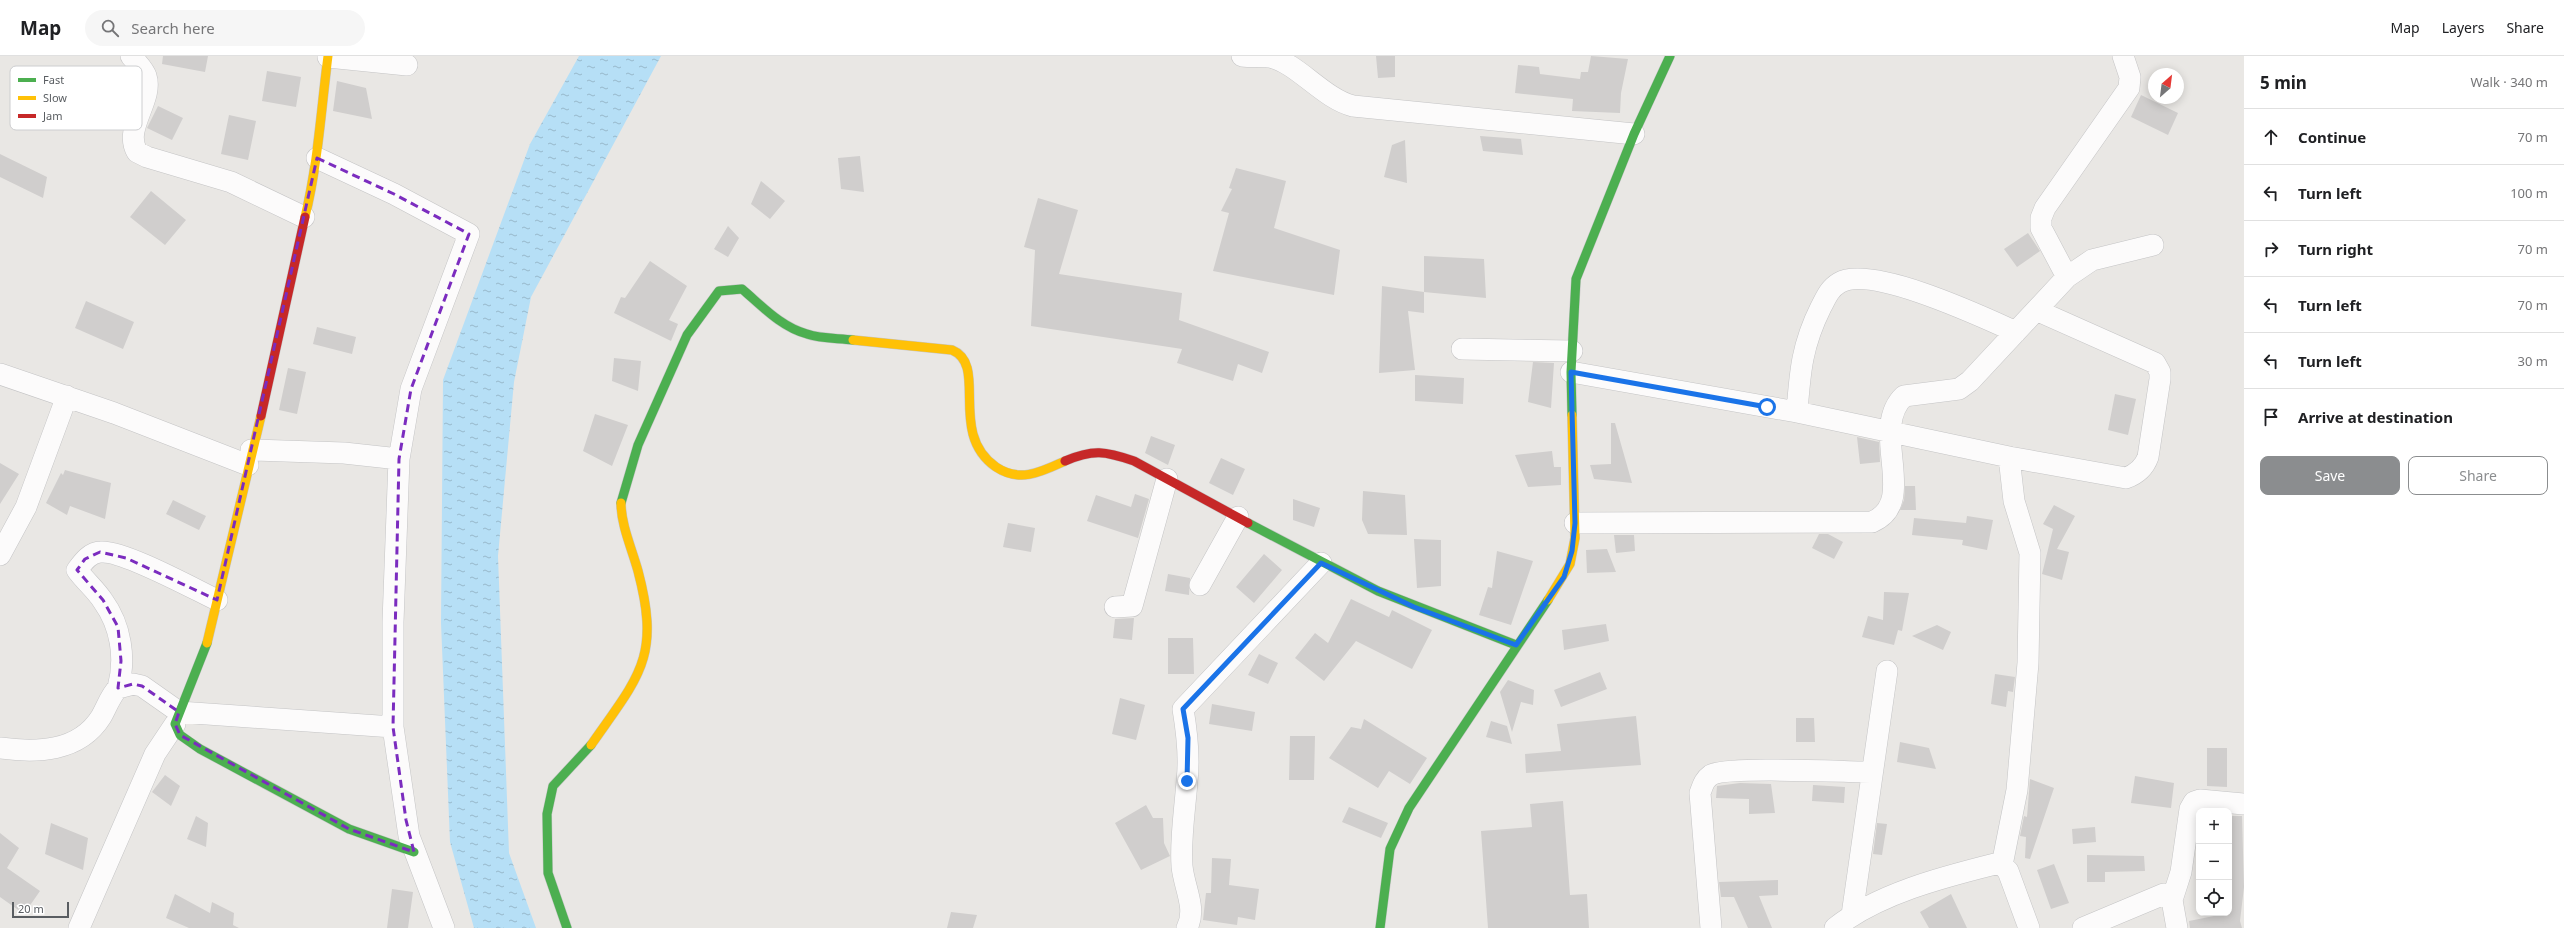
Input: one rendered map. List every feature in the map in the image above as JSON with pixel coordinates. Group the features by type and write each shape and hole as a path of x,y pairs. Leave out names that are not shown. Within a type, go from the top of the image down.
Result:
{"street":[{"path":"131,56 139,66"},
{"path":"79,928 155,754 177,718 206,648 317,158 317,139 328,56 407,65"},
{"path":"1242,56 1270,57 1288,65 1341,103 1353,106 1634,134"},
{"path":"1380,928 1390,850 1394,836 1409,808 1516,645 1564,577 1571,558 1575,523 1571,372 1576,279 1634,134 1670,56"},
{"path":"2067,277 2040,228 2041,218 2045,208 2129,88 2130,77 2123,56"},
{"path":"142,70 147,84 142,104"},
{"path":"135,130 134,135 137,152 147,157 231,182 304,217"},
{"path":"317,158 394,194 469,234 411,389 399,459 393,622 393,727 406,820 414,852 444,928"},
{"path":"1575,523 1872,522 1887,514 1894,494 1890,432 1894,409 1904,396 1959,389 2016,332 2067,277 2092,260 2153,245"},
{"path":"1797,412 1800,365 1814,322 1830,290 1850,279 1864,279 1934,296 2016,332"},
{"path":"567,928 548,873 549,799 559,777 584,755 642,672 647,650 648,619 639,574 625,528 621,498 638,445 687,335 712,298 719,291 737,288 742,289 777,319 795,330 809,335 952,350 962,354 968,365 973,440 987,459 997,468 1008,474 1025,476 1040,474 1090,452 1112,453 1167,479 1238,516 1321,563 1414,607 1516,645"},
{"path":"1571,372 1797,412 2009,457 2126,478 2136,474 2148,457 2160,379 2159,368 2155,363 2036,310"},
{"path":"1462,349 1572,351"},
{"path":"0,374 249,458 344,453 399,459"},
{"path":"0,556 26,507 67,396"},
{"path":"2002,865 2017,790 2028,663 2030,553 2014,501 2009,457"},
{"path":"1115,607 1132,606 1167,479"},
{"path":"1200,585 1238,516"},
{"path":"0,748 52,749 78,741 90,732 118,688 121,661 118,627 103,600 89,586 77,570 85,559 100,552 126,558 217,600"},
{"path":"1187,928 1192,910 1184,884 1182,864 1182,821 1188,758 1188,738 1183,709 1321,563"},
{"path":"1852,915 1886,671"},
{"path":"118,688 133,684 142,686 177,718 180,735 200,748 332,820 364,835 414,852"},
{"path":"177,718 393,727"},
{"path":"1710,928 1700,793 1704,782 1712,774 1735,771 1871,772"},
{"path":"2177,928 2172,900 2181,872 2190,809 2194,802 2200,800 2244,804"},
{"path":"1835,928 1852,915 1933,880 1995,864 2002,865 2008,871 2029,928"},
{"path":"2083,928 2159,895 2167,895 2172,900"}],"highlighted area":[{"path":"317,158 394,194 469,234 411,389 399,459 393,727 406,820 414,852 349,829 180,735 175,724 179,712 142,686 133,684 118,688 121,661 118,627 103,600 77,570 85,559 100,552 126,558 217,600"}],"water":[{"path":"579,56 661,56 531,297 514,382 498,556 509,853 536,928 474,928 450,842 441,623 443,380 530,144"}],"building":[{"path":"163,56 208,56 205,72 162,64"},
{"path":"1376,56 1395,56 1395,77 1378,78"},
{"path":"1591,56 1628,59 1621,93 1620,113 1572,111 1573,99 1515,93 1518,65 1539,67 1540,74 1580,79 1581,72 1588,72"},
{"path":"267,71 301,77 296,107 262,101"},
{"path":"337,81 366,88 372,119 333,111"},
{"path":"2141,95 2148,98 2148,104 2160,104 2178,113 2168,135 2131,117"},
{"path":"158,106 183,118 172,140 147,128"},
{"path":"229,115 256,121 248,160 221,154"},
{"path":"1480,136 1521,139 1523,155 1483,151"},
{"path":"1405,140 1407,183 1384,177 1392,145"},
{"path":"0,154 47,177 43,198 0,177"},
{"path":"860,156 864,192 841,189 838,158"},
{"path":"1236,168 1286,181 1274,228 1340,250 1334,295 1213,271 1229,213 1221,211 1232,189 1229,188"},
{"path":"761,181 785,201 770,219 751,204"},
{"path":"151,191 186,220 165,245 130,217"},
{"path":"1038,198 1078,210 1059,274 1182,293 1179,320 1269,352 1262,373 1238,364 1233,381 1177,363 1182,349 1031,326 1035,250 1024,247"},
{"path":"728,226 739,238 728,257 714,249"},
{"path":"2028,233 2040,251 2017,267 2004,249"},
{"path":"1424,256 1484,259 1486,298 1424,292"},
{"path":"650,261 687,286 669,320 678,324 671,341 614,313 621,297 625,298"},
{"path":"1382,286 1424,292 1424,313 1408,311 1415,370 1379,373"},
{"path":"86,301 134,322 123,349 75,328"},
{"path":"317,327 356,337 352,354 313,344"},
{"path":"614,358 641,361 638,391 612,381"},
{"path":"1533,362 1554,363 1551,408 1528,402"},
{"path":"288,368 306,372 297,414 279,410"},
{"path":"1415,375 1464,378 1463,404 1415,401"},
{"path":"2115,394 2136,399 2128,435 2108,430"},
{"path":"595,414 628,425 612,466 583,451"},
{"path":"1611,423 1615,423 1632,483 1594,479 1590,465 1611,464"},
{"path":"1151,436 1175,445 1168,465 1145,453"},
{"path":"1857,437 1879,442 1880,462 1860,464"},
{"path":"1552,451 1554,467 1561,467 1561,485 1528,487 1515,455"},
{"path":"1221,458 1245,469 1233,495 1209,483"},
{"path":"0,463 19,474 0,504"},
{"path":"65,470 111,483 105,519 70,506 67,515 46,503 61,473 63,475"},
{"path":"1905,486 1915,486 1916,510 1900,510 1904,500"},
{"path":"1363,491 1405,495 1407,535 1368,534 1362,520"},
{"path":"1135,494 1149,499 1138,538 1087,521 1096,495 1131,507"},
{"path":"1293,499 1320,508 1314,527 1293,520"},
{"path":"173,500 206,516 199,530 166,514"},
{"path":"2054,505 2075,516 2057,549 2069,552 2062,580 2042,574 2053,529 2043,524"},
{"path":"1967,516 1993,520 1987,550 1962,545 1963,540 1912,535 1914,518 1966,523"},
{"path":"1008,523 1035,528 1031,552 1003,547"},
{"path":"1819,534 1828,534 1843,542 1834,559 1812,548"},
{"path":"1614,535 1634,535 1635,551 1616,553"},
{"path":"1414,539 1441,540 1441,586 1417,588"},
{"path":"1607,549 1616,572 1587,573 1586,550"},
{"path":"1497,551 1533,561 1511,625 1479,615 1488,587 1492,588"},
{"path":"1264,554 1282,570 1254,603 1236,587"},
{"path":"1168,574 1190,578 1189,595 1165,591"},
{"path":"1884,592 1909,593 1902,631 1898,630 1894,645 1862,637 1868,616 1883,620"},
{"path":"1351,599 1389,617 1392,610 1432,630 1412,669 1356,641 1324,681 1295,658 1315,633 1328,643"},
{"path":"1134,618 1132,640 1113,638 1115,619"},
{"path":"1606,624 1609,641 1564,650 1562,630"},
{"path":"1937,625 1951,632 1943,650 1912,636"},
{"path":"1168,638 1193,638 1194,674 1168,674"},
{"path":"1259,654 1278,663 1268,684 1248,675"},
{"path":"1600,672 1607,689 1561,707 1554,690"},
{"path":"1995,674 2015,677 2013,692 2008,691 2006,707 1991,704"},
{"path":"1508,680 1534,690 1533,705 1521,702 1512,732 1500,692"},
{"path":"1120,698 1145,705 1136,740 1112,734"},
{"path":"1212,704 1255,712 1252,731 1209,724"},
{"path":"1636,716 1641,765 1526,773 1525,754 1561,751 1557,724"},
{"path":"1796,718 1814,718 1815,742 1796,742"},
{"path":"1364,719 1427,758 1410,784 1389,771 1378,788 1329,758 1351,727 1361,729"},
{"path":"1491,721 1507,726 1512,744 1486,737"},
{"path":"1290,736 1315,736 1314,780 1289,780"},
{"path":"1900,742 1929,748 1936,769 1897,762"},
{"path":"2207,748 2227,748 2227,787 2207,786"},
{"path":"165,775 180,786 171,806 152,792"},
{"path":"2135,776 2174,783 2171,808 2131,803"},
{"path":"2030,779 2054,788 2030,859 2025,858 2026,837 2020,836 2024,816 2027,817"},
{"path":"1740,783 1771,784 1775,813 1749,814 1749,799 1716,798 1717,786"},
{"path":"1813,785 1845,787 1844,803 1812,801"},
{"path":"1563,801 1570,895 1587,894 1589,928 1488,928 1481,831 1532,827 1530,804"},
{"path":"1146,805 1153,818 1163,818 1164,843 1170,856 1141,870 1115,823"},
{"path":"1349,807 1388,823 1381,838 1342,822"},
{"path":"196,816 208,823 206,847 187,839"},
{"path":"2232,816 2242,816 2244,887 2240,921 2242,928 2190,928 2189,921 2214,916 2232,916"},
{"path":"51,823 88,838 83,870 45,854"},
{"path":"1877,823 1887,824 1882,855 1873,854"},
{"path":"2095,827 2096,842 2073,844 2072,829"},
{"path":"0,833 19,848 7,868 40,891 24,914 0,897"},
{"path":"2087,855 2144,856 2145,871 2105,872 2105,882 2087,882"},
{"path":"1212,858 1231,859 1229,885 1259,889 1255,920 1238,917 1237,925 1203,920 1206,893 1211,893"},
{"path":"2054,864 2069,903 2051,909 2037,870"},
{"path":"1778,880 1778,895 1759,896 1772,928 1748,928 1734,897 1721,897 1719,882"},
{"path":"392,889 413,892 408,928 387,928"},
{"path":"175,894 210,913 212,902 234,913 233,925 239,928 189,928 166,918"},
{"path":"1951,894 1967,928 1929,928 1920,912"},
{"path":"951,912 977,915 973,928 947,928"}],"traffic: fast":[{"path":"1572,415 1571,372 1576,279 1634,134 1670,56"},
{"path":"621,503 638,445 687,335 719,291 742,289 772,315 798,331 818,337 853,340"},
{"path":"1248,523 1378,591 1516,645"},
{"path":"1380,928 1390,849 1409,808 1548,600"},
{"path":"207,643 175,724 180,735 200,749 349,829 414,852"},
{"path":"567,928 548,873 547,814 553,786 591,745"}],"traffic: slow":[{"path":"305,217 316,157 328,56"},
{"path":"853,340 952,350 963,358 968,370 970,419 974,436 982,453 996,467 1005,472 1022,475 1039,472 1065,461"},
{"path":"1548,600 1570,564 1575,538 1572,415"},
{"path":"207,643 261,416"},
{"path":"591,745 633,683 641,665 646,646 647,625 645,601 623,520 621,503"}],"traffic: jam":[{"path":"261,416 305,217"},
{"path":"1065,461 1091,453 1107,453 1134,461 1248,523"}],"route":[{"path":"1187,781 1188,738 1183,709 1238,653 1321,563 1414,607 1516,645 1564,577 1570,564 1575,538 1571,372 1767,407"}]}
